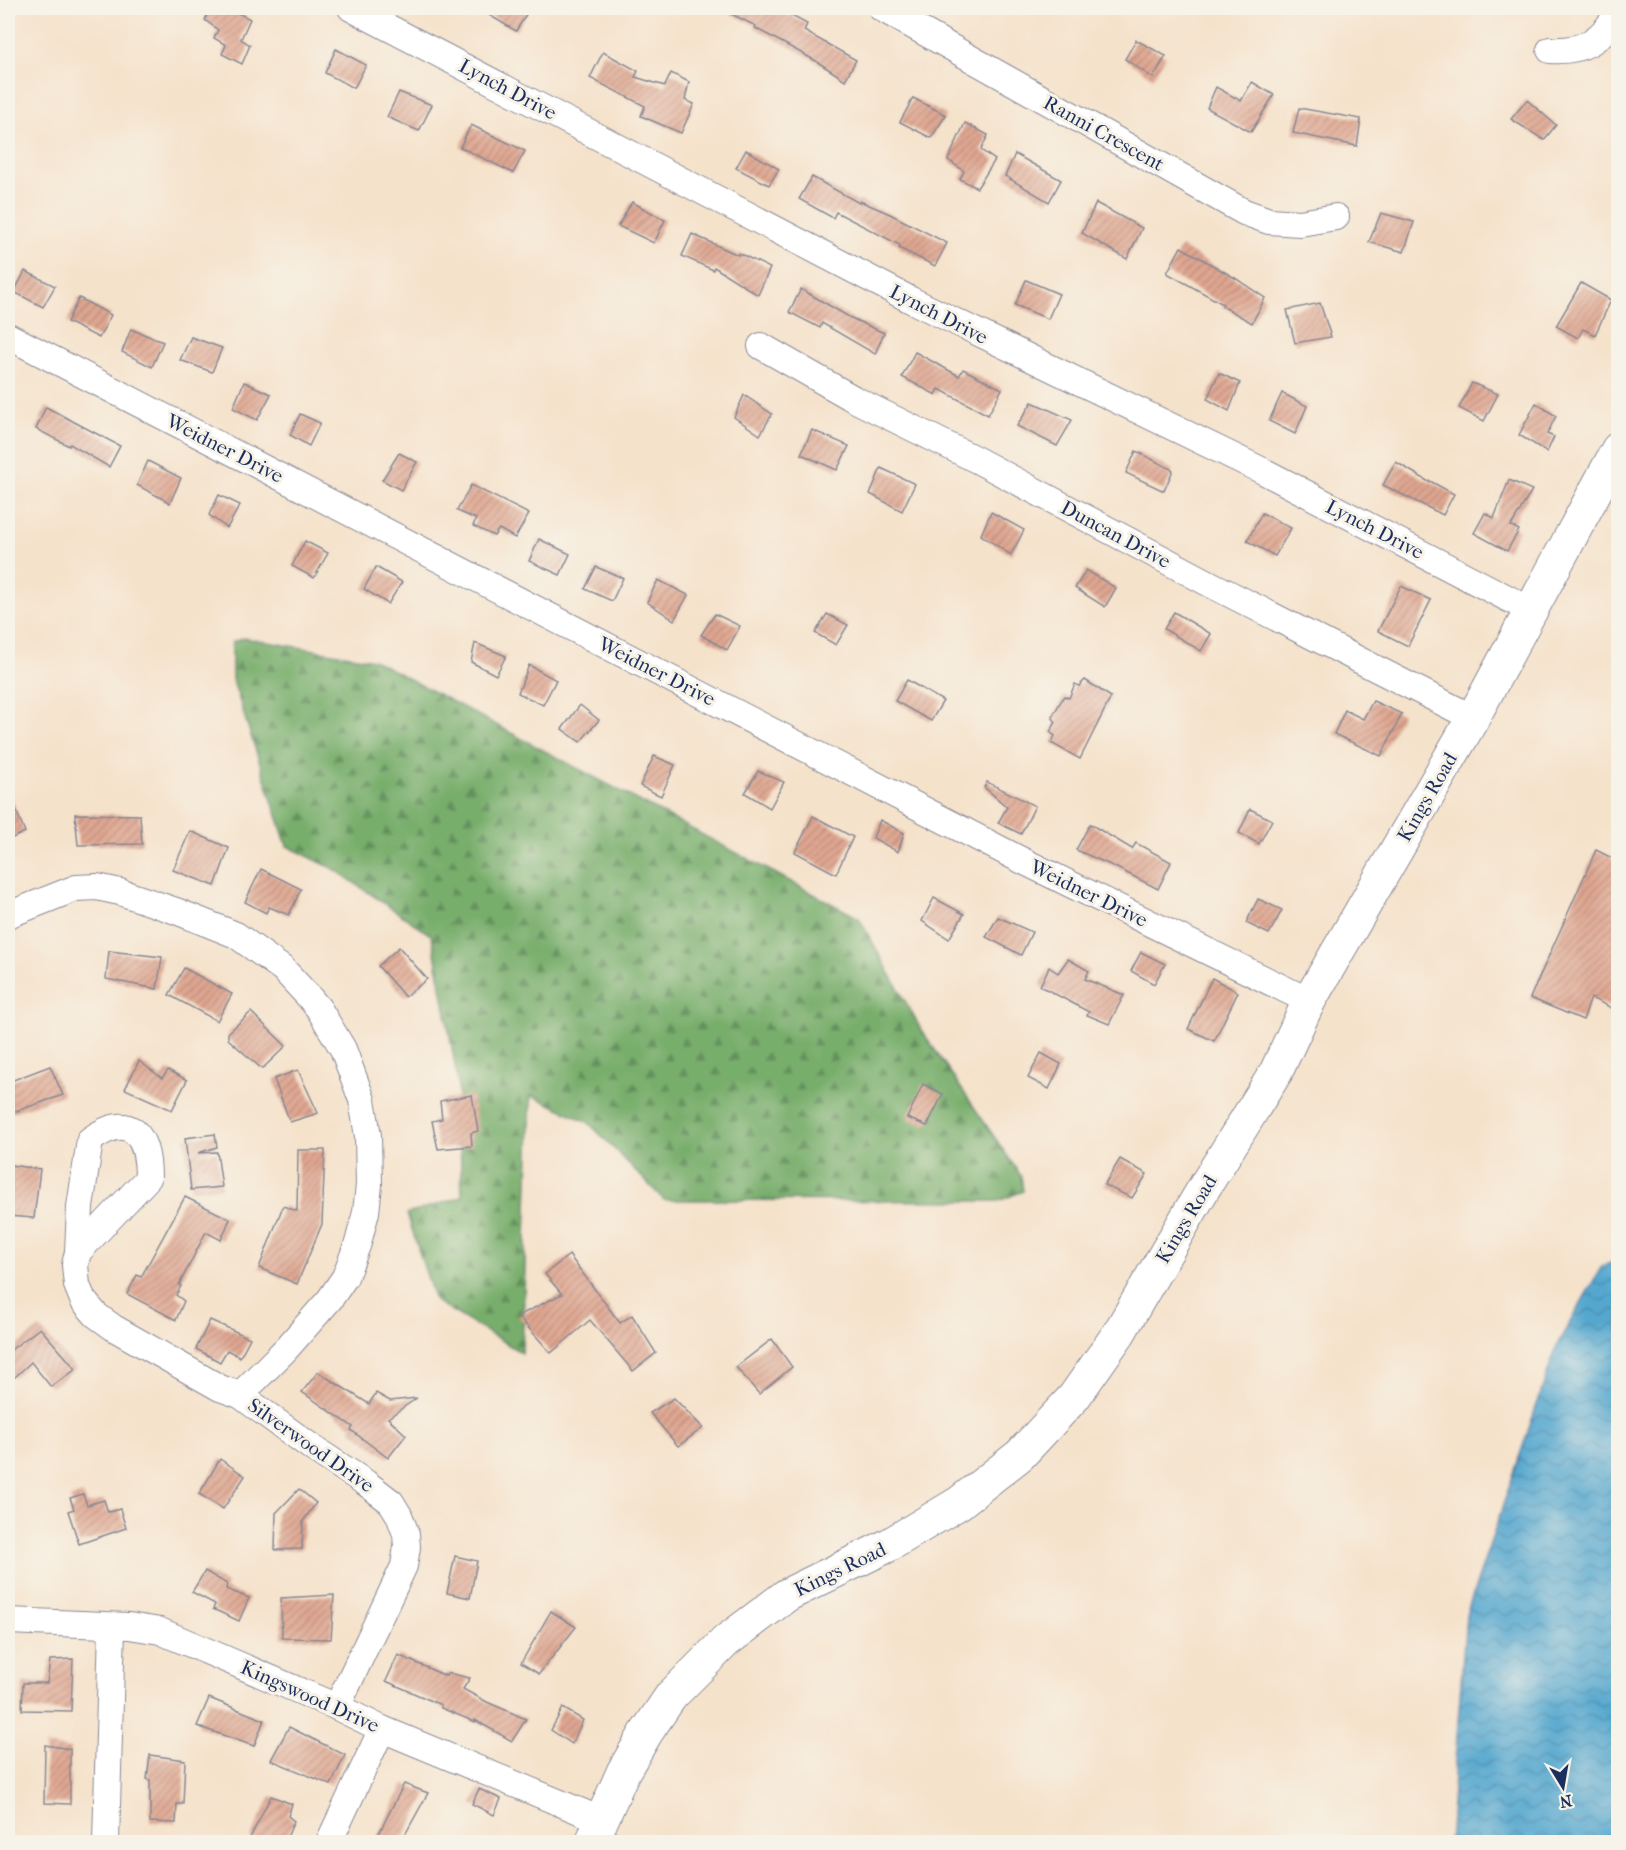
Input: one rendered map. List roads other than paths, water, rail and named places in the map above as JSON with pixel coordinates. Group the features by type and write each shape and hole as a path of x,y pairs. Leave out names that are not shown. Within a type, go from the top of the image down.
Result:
{"main road":[{"name":"Kings Road","path":"596,1831 623,1772 655,1719 671,1696 726,1641 788,1595 889,1545 959,1503 1020,1455 1074,1397 1119,1333 1205,1186 1276,1072 1309,1001 1473,718 1618,449"}],"street":[{"name":"Lynch Drive","path":"351,8 911,300 1264,472 1532,611"},
{"name":"Ranni Crescent","path":"881,8 1244,212 1269,221 1299,224 1336,217"},
{"path":"1550,51 1572,49 1593,42 1604,33 1618,13"},
{"name":"Weidner Drive","path":"8,336 1021,860 1309,1001"},
{"name":"Duncan Drive","path":"761,346 854,399 977,460 1212,585 1473,718"},
{"path":"8,915 76,888 97,887 176,911 236,935 282,969 309,997 343,1049 362,1100 368,1136 369,1185 366,1212 358,1243 345,1277 330,1299 286,1349 240,1395"},
{"name":"Silverwood Drive","path":"78,1252 75,1265 77,1285 83,1300 96,1315 114,1328 220,1388 240,1395 391,1502 402,1520 407,1540 404,1566 337,1707"},
{"name":"Kingswood Drive","path":"8,1621 129,1626 160,1631 337,1707 596,1831"},
{"path":"106,1842 112,1627"},
{"path":"329,1842 382,1729"}],"water":[{"path":"1618,1260 1618,1842 1449,1842 1466,1615 1557,1345 1602,1266"}]}
